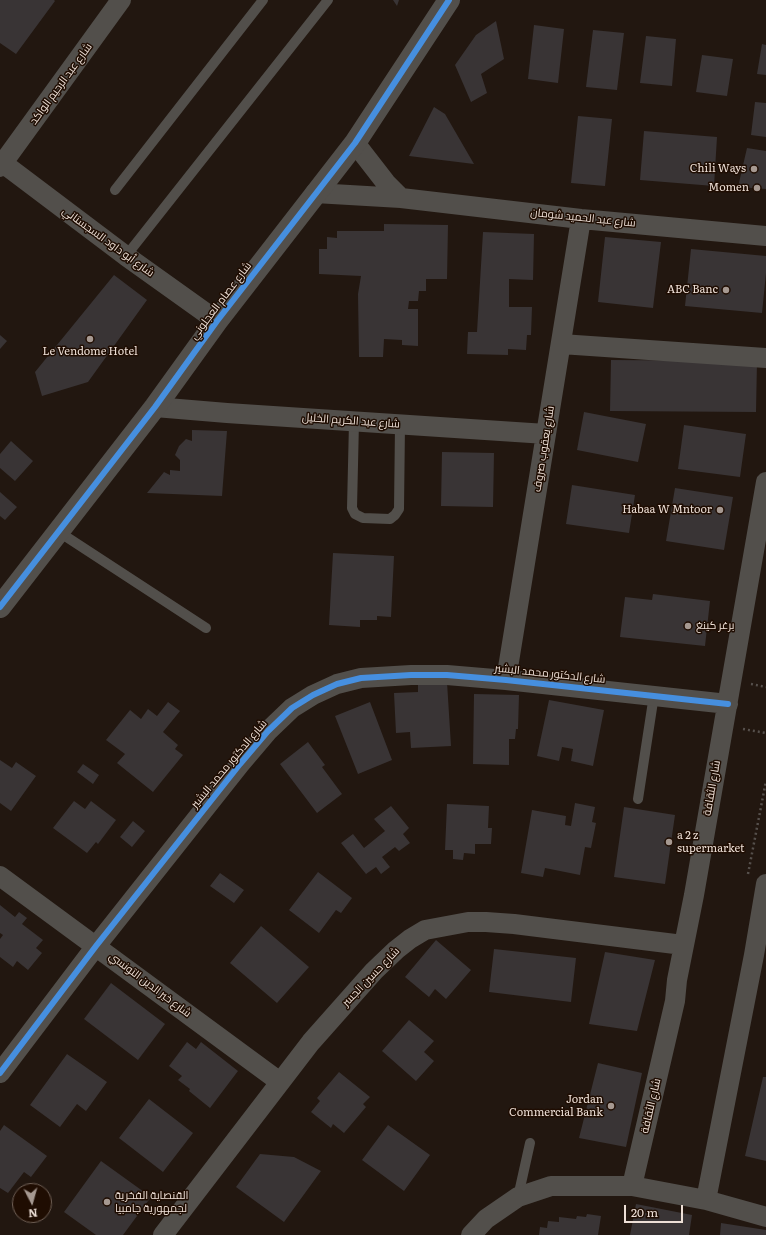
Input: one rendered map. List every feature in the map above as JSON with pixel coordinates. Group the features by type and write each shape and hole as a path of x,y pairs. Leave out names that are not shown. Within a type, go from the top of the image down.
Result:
{"street":[{"name":"شارع عبد الرحيم الواكد","path":"1,164 121,0"},
{"name":"شارع عصام العجلوني","path":"0,607 155,407 217,321 355,143 449,0"},
{"path":"355,143 386,183 400,198"},
{"name":"شارع أبو داود السجستاني","path":"1,164 217,321"},
{"name":"شارع عبد الحميد شومان","path":"315,194 400,198 581,219 766,236"},
{"name":"شارع يعقوب صروف","path":"506,680 581,219"},
{"path":"560,344 766,358"},
{"name":"شارع عبد الكريم الخليل","path":"155,407 354,422 546,434"},
{"name":"شارع الثقافة","path":"632,1186 675,1001 766,482"},
{"name":"شارع الدكتور محمد البشير","path":"0,1073 96,946 268,731 292,708 310,697 338,684 361,678 411,675 447,675 654,695 728,704"},
{"name":"شارع خير الدين التونسي","path":"0,876 280,1082"},
{"path":"706,1200 760,955 766,884"},
{"name":"شارع حسين الجسر","path":"162,1235 311,1042 374,971 396,950 425,930 468,922 486,922 514,924 684,945"},
{"path":"471,1235 486,1220 518,1197 551,1186 632,1186 706,1200 766,1217"}],"lane":[{"path":"115,190 262,0"},
{"path":"126,256 328,0"},
{"path":"354,422 352,508 355,514 363,518 390,519 396,515 399,509 400,425"},
{"path":"59,532 206,628"},
{"path":"638,799 654,695"},
{"path":"518,1197 530,1143"}],"path":[{"path":"748,684 766,687"},
{"path":"741,729 766,734"}],"building":[{"path":"0,0 55,1 16,54 0,43"},
{"path":"393,0 399,0 397,6"},
{"path":"496,21 504,59 481,74 487,93 471,102 455,65 476,35"},
{"path":"534,25 564,29 558,83 528,79"},
{"path":"593,30 624,33 617,90 586,87"},
{"path":"646,36 676,39 672,86 640,83"},
{"path":"762,44 766,45 766,75 757,74"},
{"path":"702,55 733,59 727,96 696,92"},
{"path":"755,102 766,103 766,137 751,135"},
{"path":"434,107 445,114 474,164 409,156"},
{"path":"578,116 612,119 605,186 571,183"},
{"path":"644,131 717,137 714,186 640,180"},
{"name":"Chili Ways","path":"747,148 766,151 766,189 738,187"},
{"path":"384,224 448,225 447,279 426,279 426,291 419,291 418,301 409,301 408,309 418,309 418,346 402,345 402,340 384,339 383,357 359,357 358,294 361,276 319,274 319,249 327,249 327,237 337,238 337,231 384,231"},
{"path":"483,232 534,234 533,280 509,279 509,307 532,307 531,335 527,335 526,350 508,349 508,355 467,354 468,332 477,332"},
{"path":"605,237 661,242 653,308 598,302"},
{"name":"ABC Banc","path":"691,249 766,256 762,313 685,306"},
{"name":"Le Vendome Hotel","path":"114,275 147,300 88,382 42,396 35,372"},
{"path":"0,335 7,341 0,349"},
{"path":"611,360 757,361 756,412 610,411"},
{"path":"584,412 646,424 638,462 577,450"},
{"path":"684,425 746,434 740,477 678,469"},
{"path":"192,430 227,431 222,496 147,493 164,472 170,475 170,470 180,471 180,460 175,455 179,446 186,439 192,441"},
{"path":"11,441 33,461 15,481 0,468 0,454"},
{"path":"442,452 494,453 493,507 441,506"},
{"path":"572,485 635,495 629,533 566,524"},
{"path":"675,488 733,497 724,550 666,541"},
{"path":"0,492 17,507 5,520 0,516"},
{"path":"333,553 394,556 391,617 377,616 377,620 360,620 360,627 329,625"},
{"path":"653,594 710,601 705,646 620,637 625,597 652,600"},
{"path":"447,682 451,746 411,748 410,732 396,733 394,693 418,692 418,684"},
{"path":"474,694 519,695 518,729 516,729 515,739 509,739 509,765 473,764"},
{"path":"549,700 604,710 593,766 571,761 573,749 562,747 559,761 537,756"},
{"path":"168,702 180,711 163,732 178,745 175,749 183,755 153,792 117,763 125,754 106,740 130,710 141,719 148,709 157,716"},
{"path":"370,702 392,760 358,774 335,716"},
{"path":"308,742 325,765 322,767 342,794 317,813 280,764"},
{"path":"0,760 12,768 16,762 36,776 11,811 0,803"},
{"path":"83,764 99,775 93,784 77,772"},
{"path":"74,801 85,809 91,801 116,820 98,844 96,842 87,853 53,828"},
{"path":"575,803 595,807 592,822 596,823 591,848 585,847 580,875 545,868 543,877 521,873 532,810 566,816 565,825 571,826"},
{"path":"447,804 489,806 488,828 492,828 491,844 475,844 475,854 464,853 463,860 453,859 453,850 445,850"},
{"path":"391,806 409,828 403,834 410,843 399,851 395,847 382,857 390,867 381,874 376,867 366,874 341,843 353,834 364,848 385,831 374,819"},
{"path":"624,807 675,815 665,884 614,877"},
{"path":"133,821 145,831 132,847 120,837"},
{"path":"318,872 352,898 341,913 336,910 319,933 289,910"},
{"path":"220,873 244,890 234,903 210,886"},
{"path":"0,905 15,917 19,912 27,918 22,924 43,940 36,948 42,953 28,970 17,961 13,967 0,957 0,939 3,935 0,933"},
{"path":"261,926 309,967 277,1003 230,963"},
{"path":"436,940 471,970 446,999 435,989 429,997 405,977"},
{"path":"494,949 576,958 571,1002 489,992"},
{"path":"605,952 655,960 637,1031 589,1024"},
{"path":"111,983 165,1024 138,1060 84,1019"},
{"path":"409,1020 434,1041 424,1052 434,1061 416,1081 382,1051"},
{"path":"187,1042 196,1049 201,1042 238,1071 210,1108 178,1080 182,1076 169,1066"},
{"path":"67,1054 107,1082 86,1111 77,1104 60,1127 30,1105"},
{"name":"Jordan Commercial Bank","path":"598,1063 642,1073 626,1147 579,1138"},
{"path":"339,1072 370,1097 363,1104 366,1107 344,1133 333,1124 331,1128 311,1112 320,1101 317,1098"},
{"path":"763,1077 766,1077 766,1161 745,1156"},
{"path":"149,1099 193,1133 163,1172 119,1138"},
{"path":"4,1125 47,1156 31,1177 24,1172 16,1183 12,1183 12,1188 8,1193 0,1188 0,1131"},
{"path":"388,1125 430,1155 404,1191 362,1160"},
{"path":"260,1154 294,1157 321,1171 284,1222 236,1187"},
{"path":"101,1161 151,1197 123,1235 96,1235 64,1212"},
{"path":"636,1204 692,1215 689,1235 630,1235"},
{"path":"587,1214 601,1216 598,1235 539,1235 540,1227 547,1228 548,1221 559,1222 559,1217 576,1219 577,1216 586,1217"},
{"path":"721,1223 766,1230 766,1235 720,1235"}],"cycle path":[{"path":"0,607 155,407 217,321 355,143 449,0"},
{"path":"0,1073 96,946 240,764 268,731 292,708 313,695 337,684 361,678 411,675 447,675 728,704"}],"place":[{"name":"Chili Ways","path":"754,169"},
{"name":"Momen","path":"757,188"},
{"name":"ABC Banc","path":"726,290"},
{"name":"Le Vendome Hotel","path":"90,339"},
{"name":"Habaa W Mntoor","path":"720,510"},
{"name":"برغر كينغ","path":"688,626"},
{"name":"a 2 z supermarket","path":"669,842"},
{"name":"Jordan Commercial Bank","path":"611,1106"},
{"name":"القنصاية الفخرية لجمهورية جامبيا","path":"107,1202"}]}
